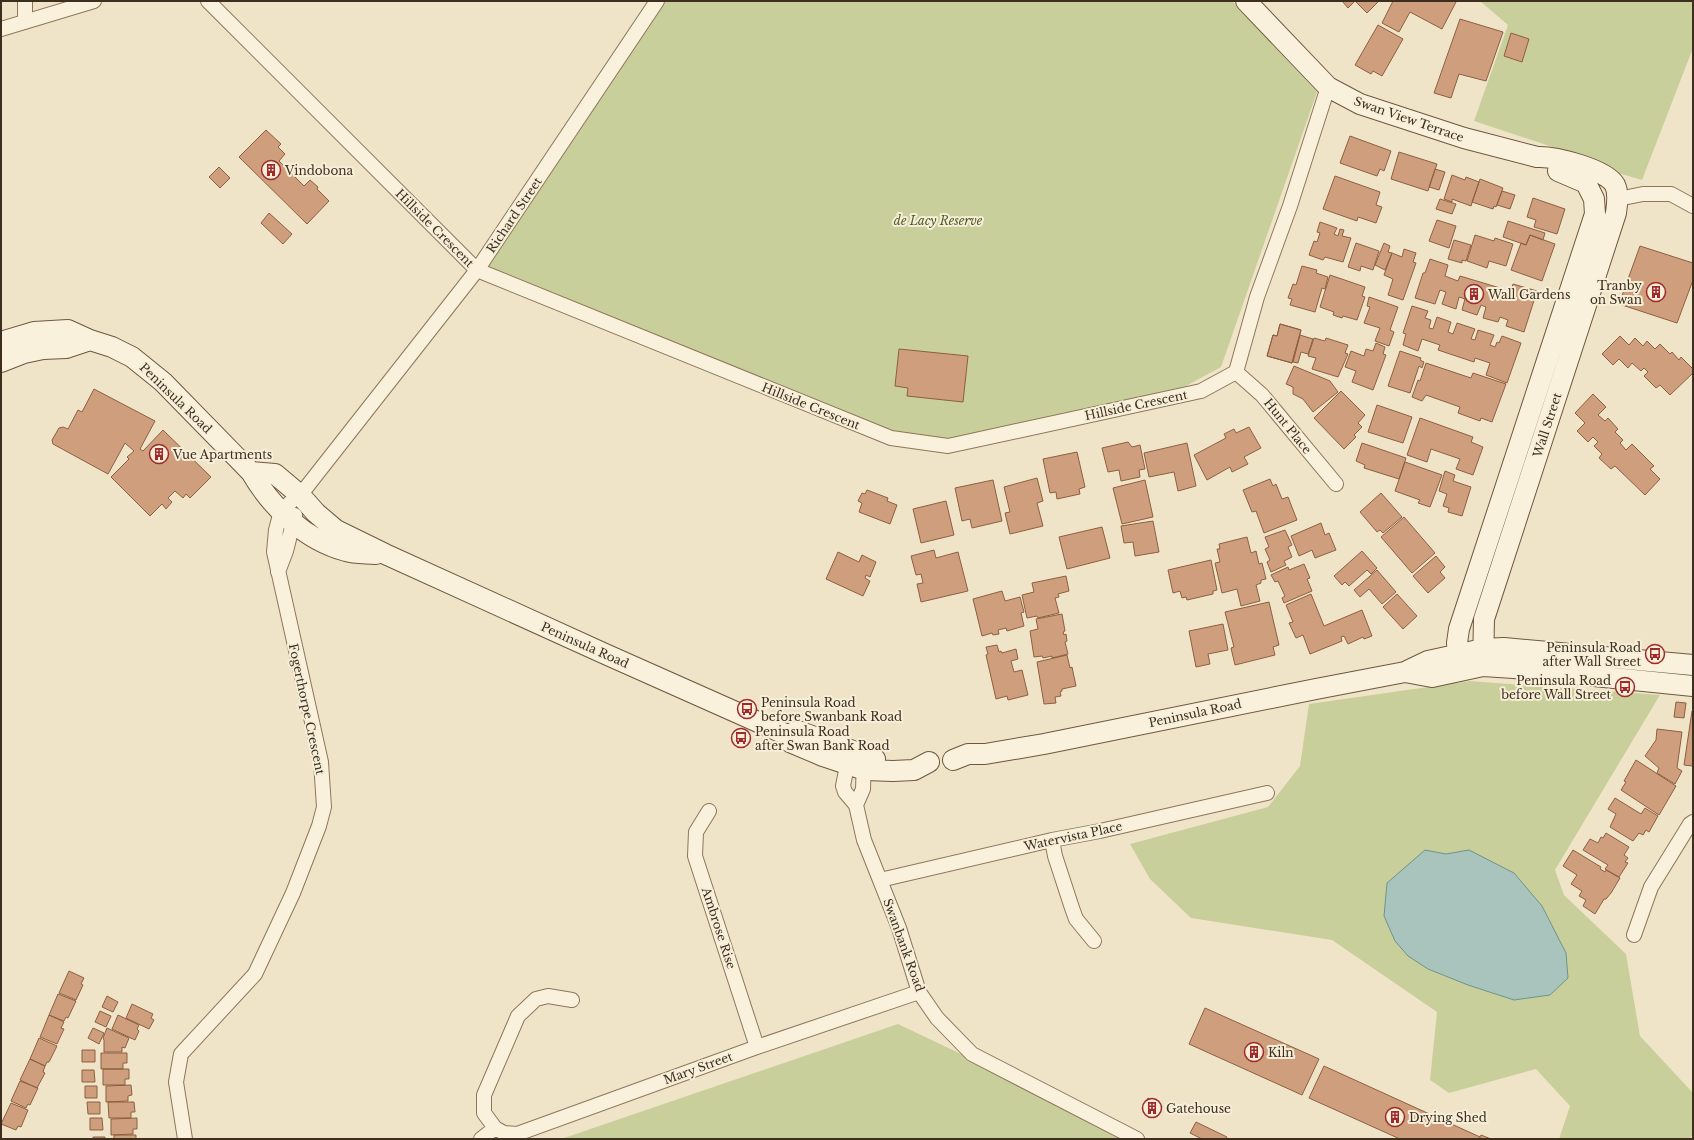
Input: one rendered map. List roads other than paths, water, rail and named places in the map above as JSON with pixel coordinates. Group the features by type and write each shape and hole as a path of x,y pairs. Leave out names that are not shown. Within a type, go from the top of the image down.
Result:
{"street":[{"path":"25,1 25,22"},
{"path":"1,30 94,1"},
{"name":"Hillside Crescent","path":"208,1 477,270 891,438 948,446 1201,391 1236,372"},
{"name":"Richard Street","path":"300,495 477,270 657,1"},
{"name":"Swan View Terrace","path":"1246,1 1328,87 1368,106 1464,138 1537,157 1548,156 1580,165 1604,175 1616,192"},
{"path":"1236,372 1257,297 1290,206 1328,87"},
{"name":"Swan View Terrace","path":"1537,157 1545,166 1586,183 1591,191"},
{"name":"Wall Street","path":"1483,658 1484,619 1541,442 1581,287 1596,206 1591,191"},
{"path":"1616,192 1671,194 1693,206"},
{"name":"Wall Street","path":"1458,663 1457,644 1460,628 1522,436 1581,287 1616,213 1616,192"},
{"name":"Peninsula Road","path":"1,342 34,332 68,330 90,340 112,347 132,357 163,382 251,472 261,489 297,527 325,544 347,552 385,554"},
{"path":"1,362 24,353 43,349 66,348 90,340"},
{"name":"Hunt Place","path":"1236,372 1262,395 1336,484"},
{"path":"1522,436 1541,442"},
{"name":"Peninsula Road","path":"251,472 275,474 300,495 316,513 336,530 385,554 785,734 798,731 857,761 912,758 929,762 954,760 968,754 985,754 1044,744 1405,672 1432,677 1458,663 1483,658 1504,648 1693,665"},
{"path":"287,517 300,495"},
{"name":"Fogerthorpe Crescent","path":"185,1139 176,1082 181,1054 255,974 293,893 319,826 324,807 321,762 278,572 287,517"},
{"path":"1489,539 1508,545"},
{"name":"Peninsula Road","path":"1483,658 1514,668 1693,686"},
{"path":"856,805 863,790 857,761"},
{"name":"Swanbank Road","path":"857,761 843,786 845,792 856,805 864,840 899,928 919,992 937,1018 972,1054 1137,1139"},
{"name":"Watervista Place","path":"880,880 1052,840 1100,831 1267,793"},
{"name":"Ambrose Rise","path":"708,811 696,832 695,856 757,1047"},
{"path":"1634,935 1651,887 1690,824 1693,822"},
{"path":"1052,840 1055,856 1076,919 1094,941"},
{"name":"Mary Street","path":"495,1128 504,1133 517,1134 757,1047 919,992"},
{"path":"481,1139 495,1128 484,1113 484,1095 518,1016 536,999 548,996 572,1000"}],"water":[{"path":"1425,850 1446,854 1469,850 1514,873 1542,906 1566,953 1568,978 1550,995 1514,1000 1468,985 1428,969 1408,956 1395,941 1384,916 1387,883"}],"place":[{"name":"Vindobona","path":"271,170"},
{"name":"Tranby on Swan","path":"1656,292"},
{"name":"Wall Gardens","path":"1474,294"},
{"name":"Vue Apartments","path":"159,454"},
{"name":"Peninsula Road after Wall Street","path":"1655,654"},
{"name":"Peninsula Road before Wall Street","path":"1625,687"},
{"name":"Peninsula Road before Swanbank Road","path":"747,709"},
{"name":"Peninsula Road after Swan Bank Road","path":"741,738"},
{"name":"Kiln","path":"1254,1052"},
{"name":"Gatehouse","path":"1152,1108"},
{"name":"Drying Shed","path":"1395,1117"}],"park label":[{"name":"de Lacy Reserve","path":"938,220"}]}
